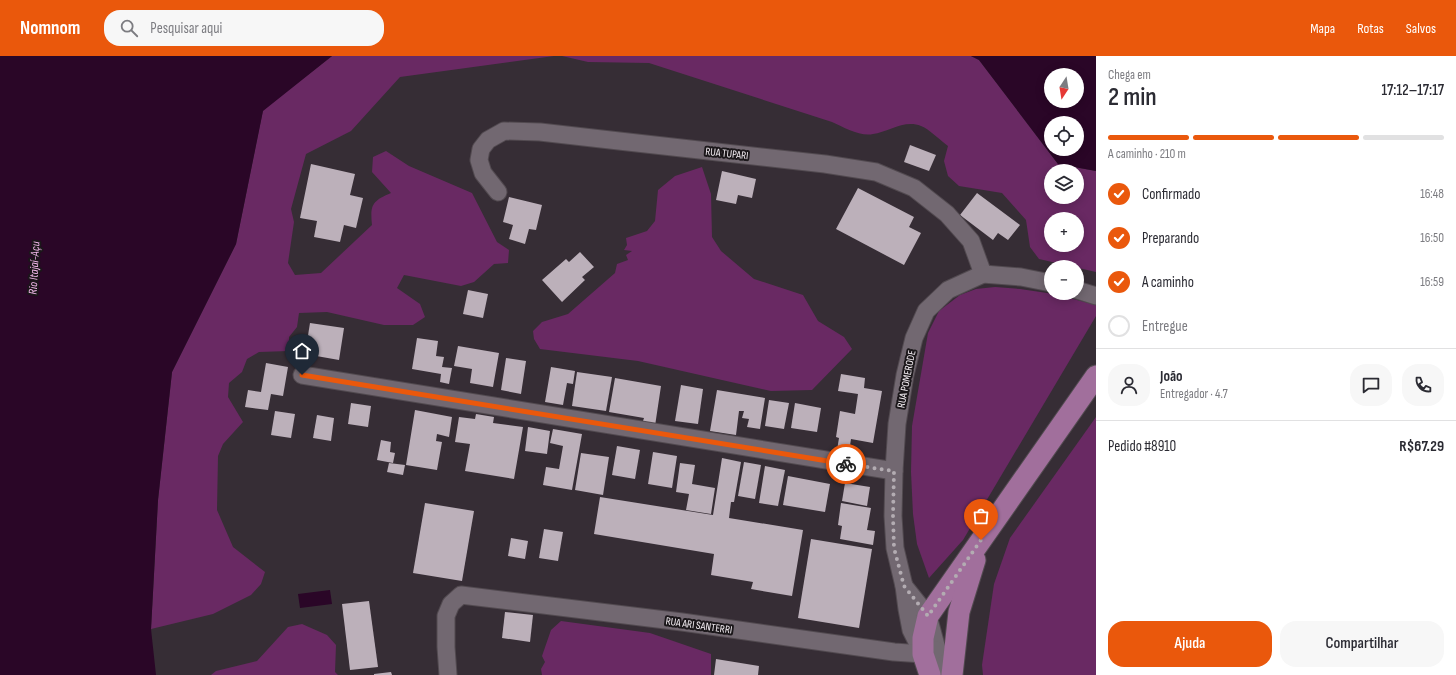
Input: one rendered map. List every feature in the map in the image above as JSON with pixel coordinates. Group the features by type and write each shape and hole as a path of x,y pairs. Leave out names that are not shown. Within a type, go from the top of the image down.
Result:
{"main road":[{"name":"RUA POMERODE","path":"930,675 930,652 923,638 928,616 1096,376"},
{"name":"RUA POMERODE","path":"952,675 959,612 981,540"}],"street":[{"name":"RUA TUPARI","path":"498,192 483,173 479,160 481,149 488,140 504,131 540,132 826,164 876,172 914,188 947,214 971,241 983,274"},
{"name":"RUA POMERODE","path":"930,652 911,630 904,586 894,548 894,471 897,424 905,375 914,338 926,311 948,290 983,274 1022,277 1044,281"},
{"path":"1084,292 1096,296"},
{"path":"302,375 894,471"},
{"name":"RUA POMERODE","path":"904,586 928,616"},
{"name":"RUA ARI SANTERRI","path":"448,675 446,616 451,604 460,595 682,622 894,652 930,652"},
{"path":"944,675 930,652 949,634 959,612"}],"shaded area":[{"path":"332,56 554,56 400,77 351,131 306,154 291,209 294,222 288,263 295,275 321,273 372,225 371,213 374,204 376,201 391,193 372,172 373,157 386,151 409,166 472,193 497,242 509,250 508,263 494,264 474,282 461,286 404,275 397,288 420,304 425,317 413,325 384,325 327,312 299,313 297,327 289,337 289,351 259,352 247,359 242,372 229,383 228,397 243,422 223,444 218,456 217,510 233,547 265,572 261,584 251,595 213,614 151,629 158,500 172,372 236,244 263,110"},
{"path":"562,56 971,56 979,60 1044,146 1044,156 1052,156 1058,164 1044,164 1044,204 1084,204 1084,169 1096,171 1096,272 1084,269 1084,260 1039,259 1030,247 1026,220 1002,193 959,186 948,176 944,161 948,146 924,127 909,124 879,133 868,135 863,134 832,122 649,63 588,62"},
{"path":"702,167 711,194 712,237 721,251 754,279 803,295 818,321 844,337 852,349 812,390 771,391 638,361 540,349 534,339 533,331 542,322 568,314 615,273 617,264 628,260 626,255 632,251 624,250 627,245 626,238 647,231 655,221 658,190 675,176"},
{"path":"995,287 1044,293 1044,300 1077,300 1096,305 1096,316 963,540 929,578 917,544 913,514 911,472 912,426 928,333 939,311 960,295 976,289"},
{"path":"1096,417 1096,675 983,675 982,665 994,584 1010,538"},
{"path":"561,621 650,633 711,654 711,675 542,675 541,669 545,662 542,656 551,630"},
{"path":"302,624 327,635 336,645 335,672 338,675 211,675 216,671 257,661 288,627"}],"water":[{"name":"Rio Itajaí-Açu","path":"0,56 332,56 263,111 236,244 172,372 158,500 151,629 156,675 0,675"},
{"path":"971,56 1096,56 1096,171 1084,169 1084,164 1058,164 1052,156 1084,156 1084,116 1044,116 1044,146 979,60"},
{"path":"330,590 332,604 300,608 298,594"}],"building":[{"path":"910,145 936,155 929,171 904,162"},
{"path":"311,164 355,174 350,195 363,198 356,228 344,225 340,242 314,237 317,221 300,218"},
{"path":"722,171 756,179 752,198 738,195 736,204 716,200"},
{"path":"858,188 914,217 909,227 921,233 904,265 836,229"},
{"path":"977,193 1020,225 1008,240 998,233 993,240 960,215"},
{"path":"509,197 542,205 536,230 529,229 525,244 509,239 513,225 503,222"},
{"path":"580,252 594,267 582,277 585,280 562,302 542,280 566,259 569,262"},
{"path":"468,290 488,294 483,318 463,314"},
{"path":"310,323 344,328 339,360 305,354"},
{"path":"417,338 438,341 436,356 444,357 442,367 452,368 449,384 440,382 441,374 412,369"},
{"path":"458,346 499,353 493,387 470,383 472,369 454,366"},
{"path":"506,358 526,361 521,394 501,390"},
{"path":"266,363 288,367 283,396 271,394 268,410 245,407 248,390 261,392"},
{"path":"551,367 575,371 573,384 567,383 563,405 545,402"},
{"path":"577,372 612,377 606,411 572,406"},
{"path":"841,374 865,378 864,388 882,391 873,443 851,439 849,452 837,450 839,438 836,437 840,411 855,414 858,394 838,391"},
{"path":"615,378 661,386 655,426 642,424 644,418 609,412"},
{"path":"681,385 703,389 698,424 675,421"},
{"path":"717,390 765,398 760,429 747,427 749,419 742,418 744,411 739,411 736,435 710,431"},
{"path":"769,400 789,403 784,429 765,426"},
{"path":"351,403 371,406 368,427 348,424"},
{"path":"795,403 821,408 817,432 791,428"},
{"path":"415,410 452,417 449,437 437,434 436,441 442,442 437,470 406,465"},
{"path":"275,411 295,414 291,438 271,435"},
{"path":"476,414 494,417 493,423 523,427 514,479 465,471 470,444 455,442 459,417 475,419"},
{"path":"317,415 334,418 331,441 313,438"},
{"path":"528,427 550,431 547,454 525,451"},
{"path":"553,429 582,434 572,490 543,485 546,467 559,469 563,446 550,443"},
{"path":"381,440 391,442 390,452 395,453 393,463 377,460"},
{"path":"617,446 640,450 635,479 612,475"},
{"path":"653,452 677,456 672,488 648,484"},
{"path":"581,453 609,457 603,495 575,490"},
{"path":"722,458 741,462 734,502 731,502 729,518 803,530 792,596 751,589 753,582 711,575 714,554 594,534 600,497 713,515"},
{"path":"744,462 761,465 755,499 738,496"},
{"path":"389,463 405,465 403,475 387,472"},
{"path":"680,463 695,465 692,484 715,488 711,514 686,510 689,494 676,492"},
{"path":"765,466 785,470 778,506 759,503"},
{"path":"788,476 830,484 825,512 783,505"},
{"path":"845,483 870,487 867,506 842,501"},
{"path":"425,503 474,511 462,581 413,573"},
{"path":"841,503 871,508 867,530 875,531 873,545 840,539 842,526 838,525"},
{"path":"544,529 563,532 558,561 539,558"},
{"path":"511,538 528,541 525,559 508,556"},
{"path":"811,539 872,549 859,628 798,618"},
{"path":"369,601 378,667 350,670 342,604"},
{"path":"505,612 533,615 530,642 502,638"},
{"path":"716,659 759,666 758,675 714,675"},
{"path":"391,672 392,675 374,675 374,674"}],"way so far":[{"path":"846,464 894,471 894,548 904,586 928,616 981,540"}],"route":[{"path":"302,375 846,464"}]}
